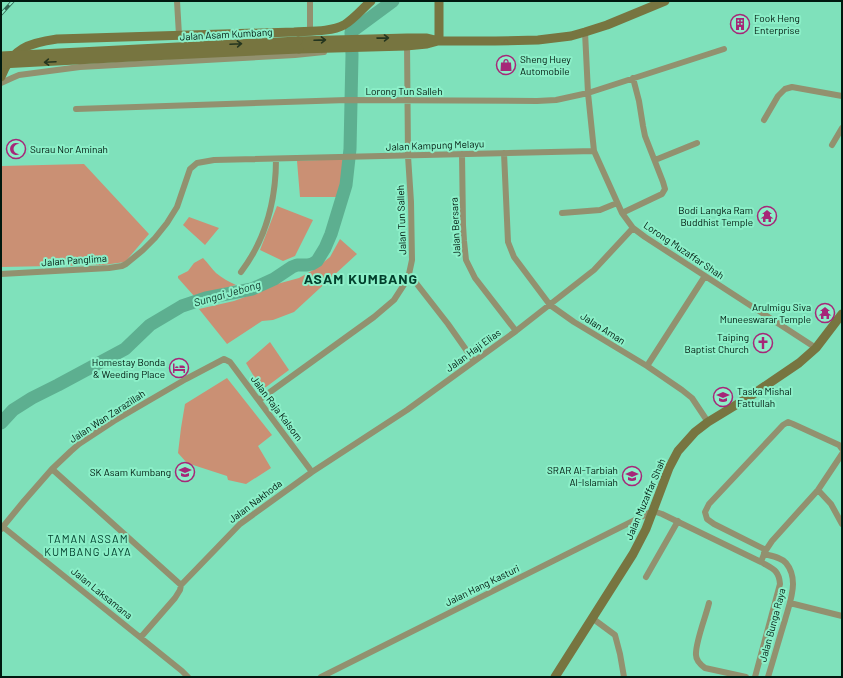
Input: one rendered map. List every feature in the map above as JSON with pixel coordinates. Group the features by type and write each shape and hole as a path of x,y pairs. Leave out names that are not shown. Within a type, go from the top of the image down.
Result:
{"main road":[{"name":"Jalan Asam Kumbang","path":"1,77 4,68 11,58 24,48 40,42 57,39 323,30 346,24 371,1"},
{"path":"439,1 439,41"},
{"name":"Jalan Asam Kumbang","path":"1,56 407,42 428,38 439,41 538,40 571,36 585,32 665,1"},
{"name":"Jalan Asam Kumbang","path":"1,64 150,56 299,45 331,48 342,44"},
{"name":"Jalan Muzaffar Shah","path":"555,677 633,554 653,512 668,468 678,451 694,432 800,363 816,348 842,314"}],"street":[{"path":"177,1 179,35"},
{"path":"310,1 310,31"},
{"name":"Lorong Muzaffar Shah","path":"585,32 588,93 594,151 622,213 633,228 816,348"},
{"name":"Jalan Tun Salleh","path":"259,400 374,317 394,300 409,274 412,260 411,202 408,156 407,42"},
{"name":"Jalan Asam Kumbang","path":"1,83 19,75 80,67 295,55 324,52 331,48"},
{"name":"Lorong Tun Salleh","path":"76,110 347,100 537,102 556,100 588,93 724,49"},
{"path":"622,213 662,194 665,189 664,182 642,126 639,101 633,78"},
{"path":"764,120 778,96 785,90 792,87 842,96"},
{"path":"832,145 842,128"},
{"path":"655,160 697,143"},
{"name":"Jalan Kampung Melayu","path":"143,250 167,223 177,207 190,169 197,163 201,162 214,160 594,151"},
{"name":"Jalan Aman","path":"504,153 508,242 514,257 550,305 574,322 647,366 682,390 692,398 708,422"},
{"name":"Jalan Bersara","path":"462,154 463,225 466,260 475,278 516,331"},
{"path":"241,272 255,250 267,221 274,190 276,159"},
{"path":"562,213 600,210 617,203"},
{"name":"Jalan Haji Elias","path":"312,472 407,410 516,331 594,270 633,228"},
{"name":"Jalan Panglima","path":"1,274 90,270 117,267 126,264 143,250"},
{"path":"409,274 448,324 474,361"},
{"path":"647,366 706,276"},
{"name":"Jalan Raja Kalsom","path":"224,359 230,362 312,472"},
{"name":"Jalan Wan Zarazillah","path":"2,528 52,469 79,444 114,421 224,359"},
{"name":"Jalan Bunga Raya","path":"768,677 790,603 793,584 790,570 787,564 779,558 714,524 707,519 705,512 710,504 783,425 788,422 839,445 842,449"},
{"path":"762,562 765,552 772,541 818,490 842,454"},
{"path":"52,469 180,585"},
{"name":"Jalan Nakhoda","path":"141,637 175,598 180,590 180,585 235,528 312,472"},
{"path":"818,490 831,504 842,524"},
{"name":"Jalan Bunga Raya","path":"653,512 678,521 762,562 776,571 779,575 780,584 755,677"},
{"name":"Jalan Hang Kasturi","path":"321,677 653,512"},
{"path":"646,577 678,521"},
{"name":"Jalan Laksamana","path":"2,528 141,637 188,677"},
{"path":"710,603 698,642 696,656 704,668 746,677"},
{"path":"790,603 842,616"},
{"path":"592,618 615,635 624,677"}],"shaded area":[{"path":"345,159 342,182 337,197 300,197 297,161"},
{"path":"84,164 149,234 125,262 103,265 1,267 2,166"},
{"path":"277,206 313,220 295,256 283,261 260,250"},
{"path":"189,217 219,228 205,245 183,225"},
{"path":"340,239 357,254 294,312 273,320 262,321 227,344 199,309 234,301 253,294 266,287 299,278 315,269 330,257"},
{"path":"203,258 216,273 236,285 194,296 178,278 178,276 188,271 194,263"},
{"path":"270,342 289,370 262,390 246,363"},
{"path":"227,378 272,435 258,446 271,468 246,484 228,480 227,476 187,463 178,453 185,404"}],"waterway":[{"name":"Sungai Jebong","path":"1,423 13,410 32,398 125,349 150,325 182,306 206,298 252,289 274,279 292,267 297,265 312,264 317,261 331,234 346,185 350,149 351,32 393,1"}],"railway":[{"path":"1,14 13,1"}],"place":[{"name":"Fook Heng Enterprise","path":"740,24"},
{"name":"Sheng Huey Automobile","path":"506,65"},
{"name":"Surau Nor Aminah","path":"16,149"},
{"name":"Bodi Langka Ram Buddhist Temple","path":"767,216"},
{"name":"Arulmigu Siva Muneeswarar Temple","path":"825,313"},
{"name":"Taiping Baptist Church","path":"763,343"},
{"name":"Homestay Bonda & Weeding Place","path":"179,368"},
{"name":"Taska Mishal Fattullah","path":"723,397"},
{"name":"SK Asam Kumbang","path":"185,472"},
{"name":"SRAR Al-Tarbiah Al-Islamiah","path":"632,476"}],"district":[{"name":"ASAM KUMBANG","path":"361,278"},
{"name":"TAMAN ASSAM KUMBANG JAYA","path":"88,544"}]}
